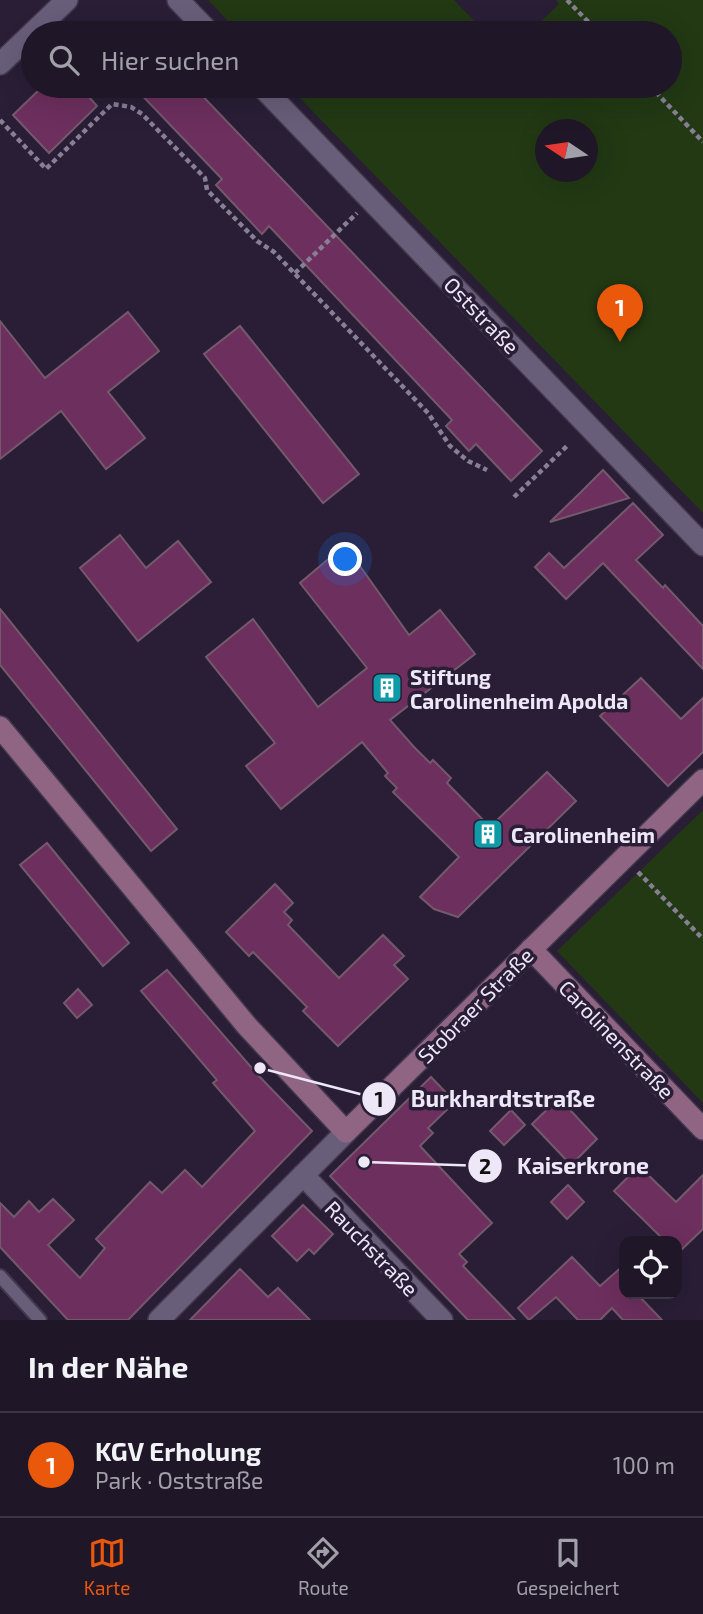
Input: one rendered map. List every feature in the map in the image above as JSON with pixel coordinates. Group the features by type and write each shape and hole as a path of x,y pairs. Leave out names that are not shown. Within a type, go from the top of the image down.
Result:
{"street":[{"path":"45,21 67,0"},
{"path":"178,0 198,21"},
{"path":"0,64 21,44"},
{"name":"Oststraße","path":"272,98 703,545"},
{"path":"0,727 247,1026 346,1132"},
{"name":"Stobraer Straße","path":"159,1320 703,780"},
{"name":"Carolinenstraße","path":"531,949 703,1129"},
{"name":"Rauchstraße","path":"303,1175 442,1320"}],"lane":[{"path":"0,1276 40,1320"}],"path":[{"path":"567,0 587,21"},
{"path":"661,98 703,142"},
{"path":"0,120 46,169 112,104 131,107 142,114 205,178 207,190 257,241 274,252 428,413 450,446 468,461 487,470"},
{"path":"295,274 370,200"},
{"path":"514,498 568,445"},
{"path":"625,858 703,939"}],"green space":[{"path":"208,0 454,0 474,21 228,21"},
{"path":"556,0 703,0 703,513 300,98 682,98 682,21 541,21 559,4"},
{"path":"703,810 703,1103 557,951"}],"building":[{"path":"31,98 90,98 97,106 49,153 13,115"},
{"path":"144,98 204,98 542,451 511,481 476,444 469,451 446,426 452,420 269,226 262,234 216,185 222,179"},
{"path":"128,312 159,351 108,392 145,438 106,469 61,411 0,459 0,321 45,378"},
{"path":"240,326 359,474 323,503 204,354"},
{"path":"603,470 629,498 550,522 581,492"},
{"path":"633,503 663,535 636,560 663,588 665,585 703,626 703,669 603,563 566,599 535,567 549,553 564,568"},
{"path":"120,535 146,568 178,541 211,582 138,641 80,568"},
{"name":"Stiftung Carolinenheim Apolda","path":"345,545 409,635 440,610 475,654 390,720 414,747 430,763 433,760 451,778 447,783 490,827 547,772 576,801 458,917 434,909 420,897 459,857 393,792 397,788 385,776 388,773 362,742 281,809 246,766 275,743 206,657 253,619 318,707 367,668 300,583"},
{"path":"0,609 177,829 151,851 0,665"},
{"path":"641,678 681,719 703,698 703,752 668,786 600,716"},
{"path":"47,843 129,943 103,966 20,865"},
{"path":"275,884 293,903 284,912 292,920 288,925 339,978 383,935 404,956 394,965 408,979 338,1046 303,1011 307,1007 253,952 249,956 226,932"},
{"path":"167,970 257,1074 312,1131 128,1320 68,1320 0,1247 0,1203 14,1217 29,1201 39,1212 53,1199 74,1220 48,1245 80,1278 105,1248 96,1239 150,1182 162,1193 185,1170 202,1187 255,1131 213,1083 217,1080 141,991"},
{"path":"78,989 92,1005 77,1018 64,1003"},
{"path":"431,1077 455,1102 428,1128 433,1133 420,1146 492,1223 459,1254 467,1262 463,1266 515,1320 468,1320 330,1176"},
{"path":"559,1098 597,1139 571,1165 532,1124"},
{"path":"511,1110 525,1125 504,1145 490,1131"},
{"path":"639,1166 676,1202 703,1175 703,1229 682,1249 682,1236 660,1236 614,1191"},
{"path":"568,1185 584,1202 567,1219 551,1202"},
{"path":"303,1205 333,1234 314,1254 309,1249 297,1261 272,1236"},
{"path":"572,1257 600,1286 619,1269 619,1299 642,1299 662,1320 623,1320 612,1308 600,1320 578,1320 556,1297 529,1320 518,1308"},
{"path":"240,1269 268,1297 278,1288 310,1320 190,1320"}],"place":[{"name":"KGV Erholung","path":"620,342"},
{"name":"Stiftung Carolinenheim Apolda","path":"387,688"},
{"name":"Carolinenheim","path":"488,834"},
{"name":"Burkhardtstraße","path":"260,1068"},
{"name":"Kaiserkrone","path":"364,1162"}]}
